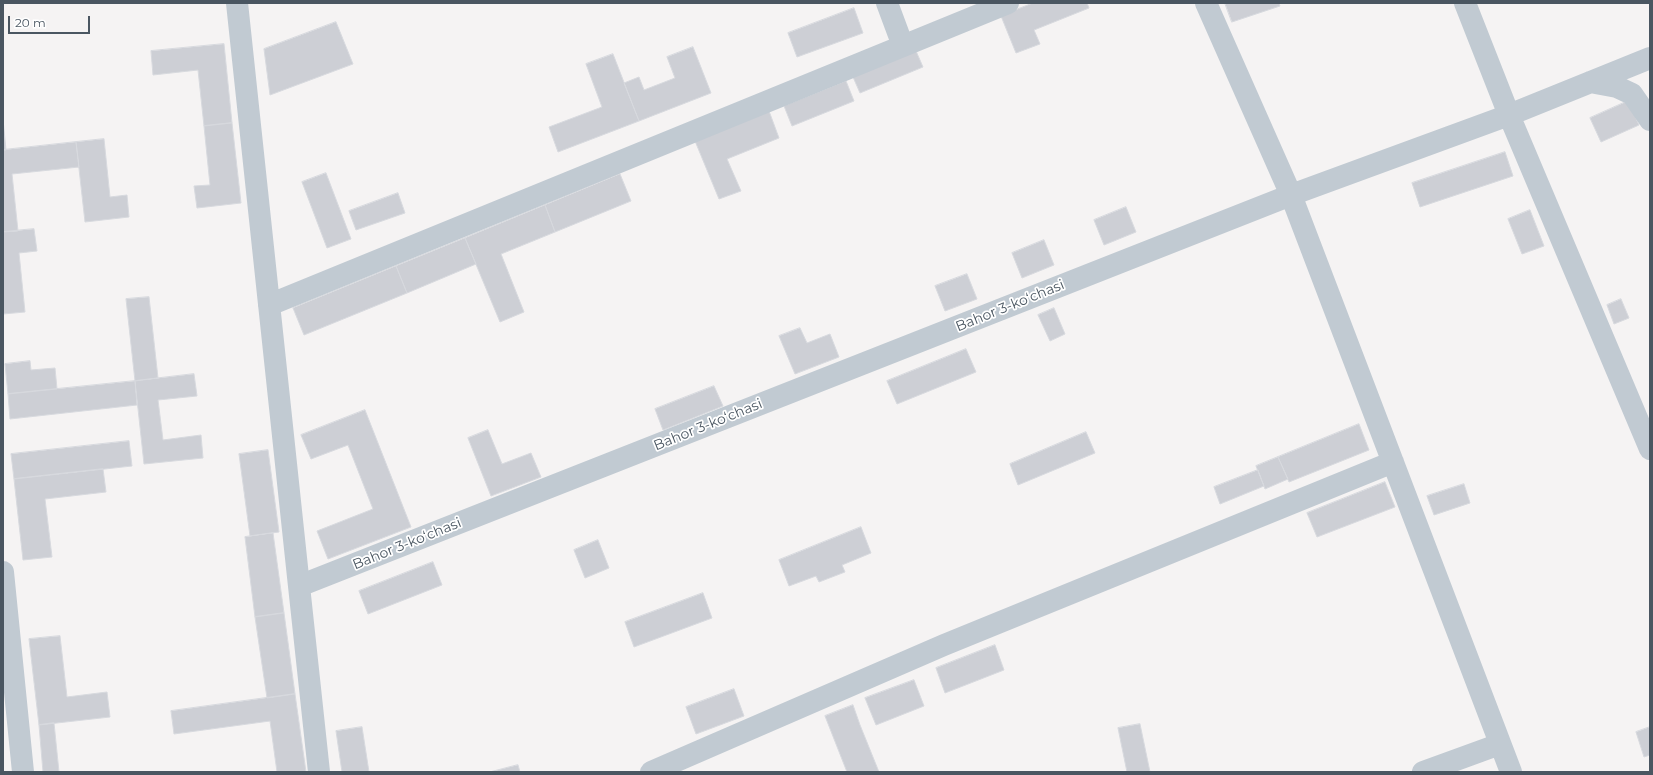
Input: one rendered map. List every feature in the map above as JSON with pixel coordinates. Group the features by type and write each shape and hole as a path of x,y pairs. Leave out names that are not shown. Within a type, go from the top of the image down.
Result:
{"street":[{"path":"237,3 319,772"},
{"path":"887,3 903,46"},
{"path":"269,305 1008,3"},
{"path":"1206,3 1291,195 1511,772"},
{"path":"1465,3 1509,115 1650,449"},
{"name":"Bahor 3-koʻchasi","path":"299,586 1291,195 1509,115 1650,58"},
{"path":"1590,82 1616,87 1632,94 1650,120"},
{"path":"650,772 944,645 1393,462"},
{"path":"3,572 23,772"},
{"path":"1423,772 1500,744"}],"building":[{"path":"1033,3 1087,3 1089,8 1034,30 1040,44 1016,53 1001,16"},
{"path":"1225,3 1279,3 1280,6 1232,22"},
{"path":"854,8 863,33 797,57 788,33"},
{"path":"336,22 353,64 270,95 264,49"},
{"path":"224,44 232,123 204,126 198,70 153,75 151,51"},
{"path":"693,47 711,93 639,121 624,83 639,77 644,90 675,78 667,57"},
{"path":"916,51 923,67 860,93 853,77"},
{"path":"613,54 639,121 558,152 549,127 602,107 586,64"},
{"path":"846,81 854,101 792,126 784,106"},
{"path":"1628,101 1639,125 1601,142 1590,118"},
{"path":"769,111 779,138 727,159 741,191 719,199 695,141"},
{"path":"3,119 6,150 3,150"},
{"path":"232,123 241,203 197,208 194,186 210,185 204,126"},
{"path":"104,139 110,197 127,195 129,217 85,222 76,142"},
{"path":"76,142 79,167 12,174 18,231 3,232 3,150"},
{"path":"1505,152 1513,176 1420,207 1412,183"},
{"path":"326,173 351,239 327,248 302,182"},
{"path":"620,174 631,201 555,232 545,205"},
{"path":"398,193 405,213 356,230 349,211"},
{"path":"545,205 555,232 501,254 524,312 500,322 465,238"},
{"path":"1126,207 1136,232 1104,245 1094,220"},
{"path":"1530,210 1544,246 1522,254 1508,219"},
{"path":"34,229 37,251 19,253 25,312 3,314 3,232"},
{"path":"465,238 476,264 407,293 396,266"},
{"path":"1044,240 1054,265 1022,278 1012,253"},
{"path":"396,266 407,293 304,335 293,308"},
{"path":"967,274 977,299 945,311 935,286"},
{"path":"149,297 158,378 135,381 126,299"},
{"path":"1621,299 1629,318 1614,324 1607,305"},
{"path":"1054,308 1065,334 1050,341 1038,315"},
{"path":"800,328 807,343 830,334 839,357 795,374 779,336"},
{"path":"966,349 976,372 897,404 887,381"},
{"path":"30,361 31,370 55,368 57,389 8,394 5,364"},
{"path":"194,374 197,396 158,400 163,440 201,435 203,458 144,464 135,381"},
{"path":"135,381 137,405 10,419 8,394"},
{"path":"714,386 723,406 663,430 655,409"},
{"path":"365,410 411,527 328,559 317,531 373,509 348,445 311,459 301,435"},
{"path":"1359,424 1369,450 1289,482 1278,457"},
{"path":"488,430 502,464 531,453 541,477 491,496 468,438"},
{"path":"1086,432 1095,453 1018,485 1010,464"},
{"path":"129,441 132,466 14,479 11,454"},
{"path":"268,450 279,532 250,536 239,454"},
{"path":"1278,457 1288,479 1265,489 1256,466"},
{"path":"103,469 106,492 45,499 52,557 23,560 14,479"},
{"path":"1258,470 1264,486 1220,504 1214,487"},
{"path":"1385,482 1395,507 1317,537 1307,513"},
{"path":"1464,484 1470,503 1434,515 1427,496"},
{"path":"861,527 871,553 842,565 845,572 819,582 816,576 789,586 779,560"},
{"path":"273,533 284,613 255,617 245,537"},
{"path":"598,540 609,568 585,578 574,550"},
{"path":"433,562 442,585 368,614 359,591"},
{"path":"703,593 712,618 634,647 625,622"},
{"path":"284,613 295,694 267,698 255,617"},
{"path":"60,636 67,697 107,692 110,717 39,725 29,639"},
{"path":"995,645 1004,670 945,693 936,668"},
{"path":"914,680 924,706 876,725 865,698"},
{"path":"734,689 744,716 696,734 686,707"},
{"path":"295,694 306,772 277,772 270,721 174,734 171,711"},
{"path":"853,705 879,772 847,772 825,716"},
{"path":"54,723 59,772 43,772 39,725"},
{"path":"1140,724 1150,772 1127,772 1118,728"},
{"path":"362,727 369,772 342,772 336,731"},
{"path":"1650,727 1650,755 1644,757 1636,732"},
{"path":"518,765 520,772 490,772"}]}
